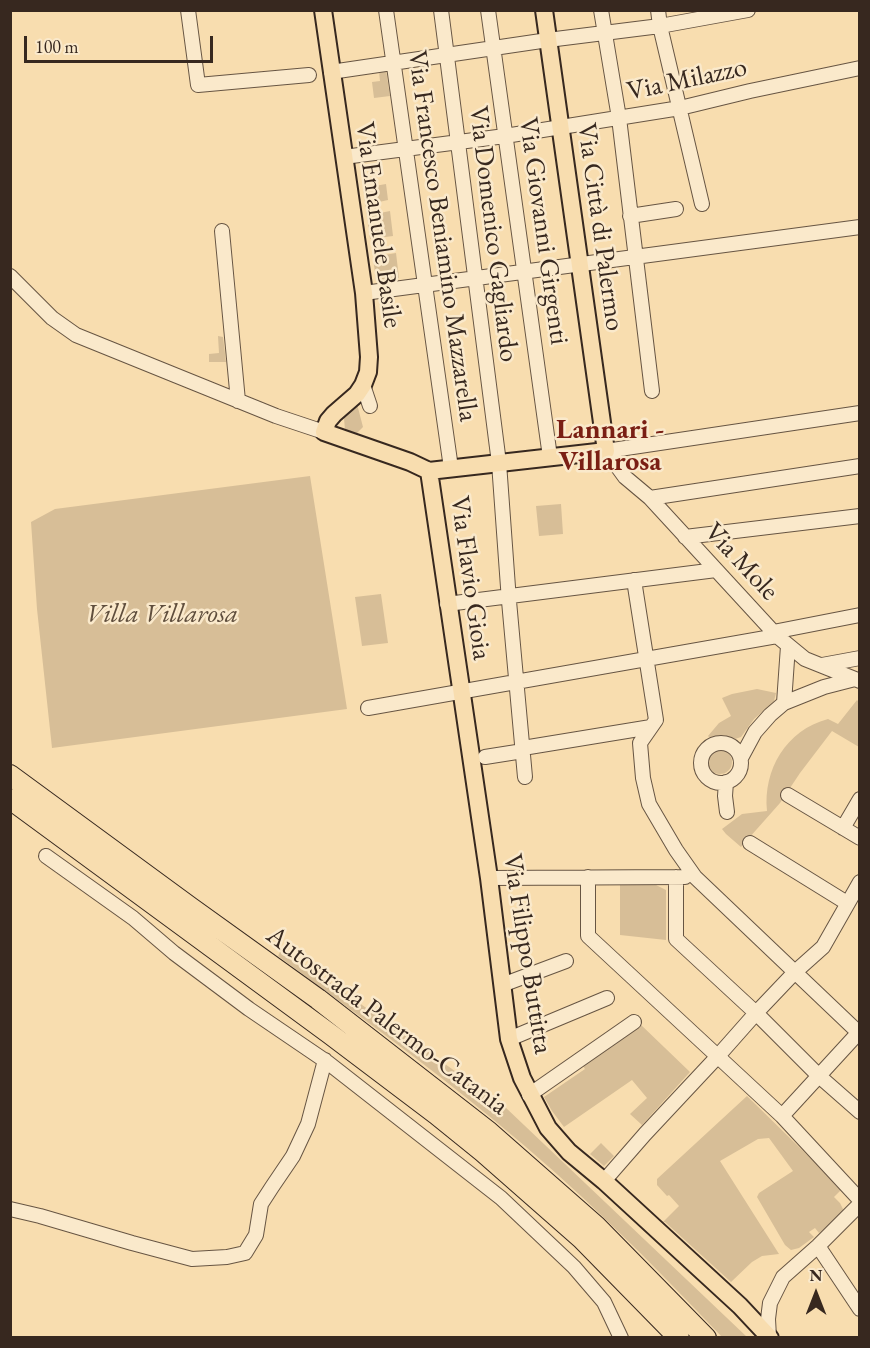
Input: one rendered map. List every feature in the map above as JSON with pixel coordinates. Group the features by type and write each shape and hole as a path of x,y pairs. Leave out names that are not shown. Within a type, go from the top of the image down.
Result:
{"highway":[{"name":"Autostrada Palermo-Catania","path":"10,774 318,999 489,1132 596,1226 706,1338"},
{"name":"Autostrada Palermo-Catania","path":"10,799 436,1114 582,1239 679,1338"}],"main road":[{"name":"Via Emanuele Basile","path":"323,10 363,293 369,357 368,372 363,385"},
{"name":"Via Città di Palermo","path":"544,10 606,451"},
{"path":"363,385 357,394 328,421 324,432 410,462 429,471 606,451"},
{"name":"Via Flavio Gioia","path":"429,471 461,693"},
{"name":"Via Filippo Buttitta","path":"461,693 489,878 509,1039 529,1095 548,1128 569,1152 604,1181 740,1306 770,1337"}],"street":[{"path":"188,10 198,85 309,75"},
{"name":"Via Francesco Beniamino Mazzarella","path":"386,10 451,468"},
{"name":"Via Domenico Gagliardo","path":"441,10 499,463 525,777"},
{"name":"Via Giovanni Girgenti","path":"488,10 550,457"},
{"path":"601,10 619,118 652,391"},
{"path":"658,10 702,204"},
{"path":"332,72 660,26 713,13 748,10"},
{"name":"Via Milazzo","path":"345,157 680,108 860,68"},
{"path":"630,216 676,208"},
{"path":"363,293 860,227"},
{"path":"222,231 238,400"},
{"path":"10,276 51,318 76,335 276,416 324,432"},
{"path":"363,385 370,406"},
{"path":"606,451 860,413"},
{"name":"Via Mole","path":"606,451 625,477 650,498 788,646 805,659 857,680"},
{"path":"650,498 860,466"},
{"path":"685,537 860,516"},
{"path":"447,604 716,570"},
{"path":"634,580 647,659 654,724 640,743 643,778 649,804 695,877 859,1033 782,1116"},
{"path":"368,708 647,659 860,615"},
{"path":"784,703 788,646"},
{"path":"820,665 860,658"},
{"path":"741,758 755,732 784,703 824,687 857,680"},
{"path":"485,756 654,724"},
{"path":"721,742 734,747 741,758 742,765 732,780 726,782 713,781 701,766 701,759 708,747 721,742"},
{"path":"726,782 727,812"},
{"path":"788,795 860,838"},
{"path":"843,828 860,799"},
{"path":"750,843 847,903"},
{"path":"46,856 133,918 174,953 230,995 325,1060 501,1198 574,1267 604,1302 621,1338"},
{"path":"588,877 588,936 782,1116 860,1202 818,1246 783,1277 770,1303 768,1319 770,1337"},
{"path":"676,877 676,939 756,1013 819,1076 860,1112"},
{"path":"489,878 695,877"},
{"path":"604,1181 756,1013 795,972 823,947 860,882"},
{"path":"502,985 566,961"},
{"path":"509,1039 607,998"},
{"path":"529,1095 634,1022"},
{"path":"10,1209 192,1259 227,1257 245,1253 256,1235 261,1204 293,1156 308,1124 325,1060"},
{"path":"818,1246 860,1309"}],"green space":[{"path":"386,70 390,96 374,98 372,82 380,81 379,72"},
{"path":"386,184 388,200 379,202 380,213 390,211 393,236 370,239 363,188"},
{"path":"396,253 399,278 376,281 373,257"},
{"path":"218,336 223,337 226,362 209,362 209,354 219,353"},
{"path":"357,404 363,427 357,433 345,430 344,418"},
{"name":"Villa Villarosa","path":"310,476 347,709 52,748 37,609 31,522 55,509"},
{"path":"561,504 563,534 539,536 536,506"},
{"path":"381,594 388,643 362,646 355,597"},
{"path":"757,689 776,693 774,701 754,719 741,737 735,739 724,735 708,736 719,723 731,716 722,698"},
{"path":"857,700 859,702 859,747 832,731 780,803 741,847 726,834 722,829 742,814 767,811 769,781 773,767 789,742 813,724 828,719 838,724"},
{"path":"720,750 728,754 732,762 728,770 720,774 712,770 708,762 712,754"},
{"path":"620,885 656,885 666,890 666,940 620,935"},
{"path":"282,948 504,1106 747,1337 722,1337 640,1253 555,1172 442,1078 278,956"},
{"path":"639,1023 690,1072 642,1125 630,1114 647,1098 632,1080 564,1127 544,1097 585,1069 581,1063"},
{"path":"747,1096 842,1189 834,1197 845,1213 819,1233 815,1228 809,1232 814,1237 799,1248 791,1250 785,1245 757,1197 759,1193 793,1171 769,1138 758,1139 720,1161 779,1254 762,1256 752,1262 731,1282 663,1222 679,1206 657,1185 657,1179"},
{"path":"601,1143 614,1156 604,1166 590,1154"}],"district":[{"name":"Lannari - Villarosa","path":"610,446"}]}
